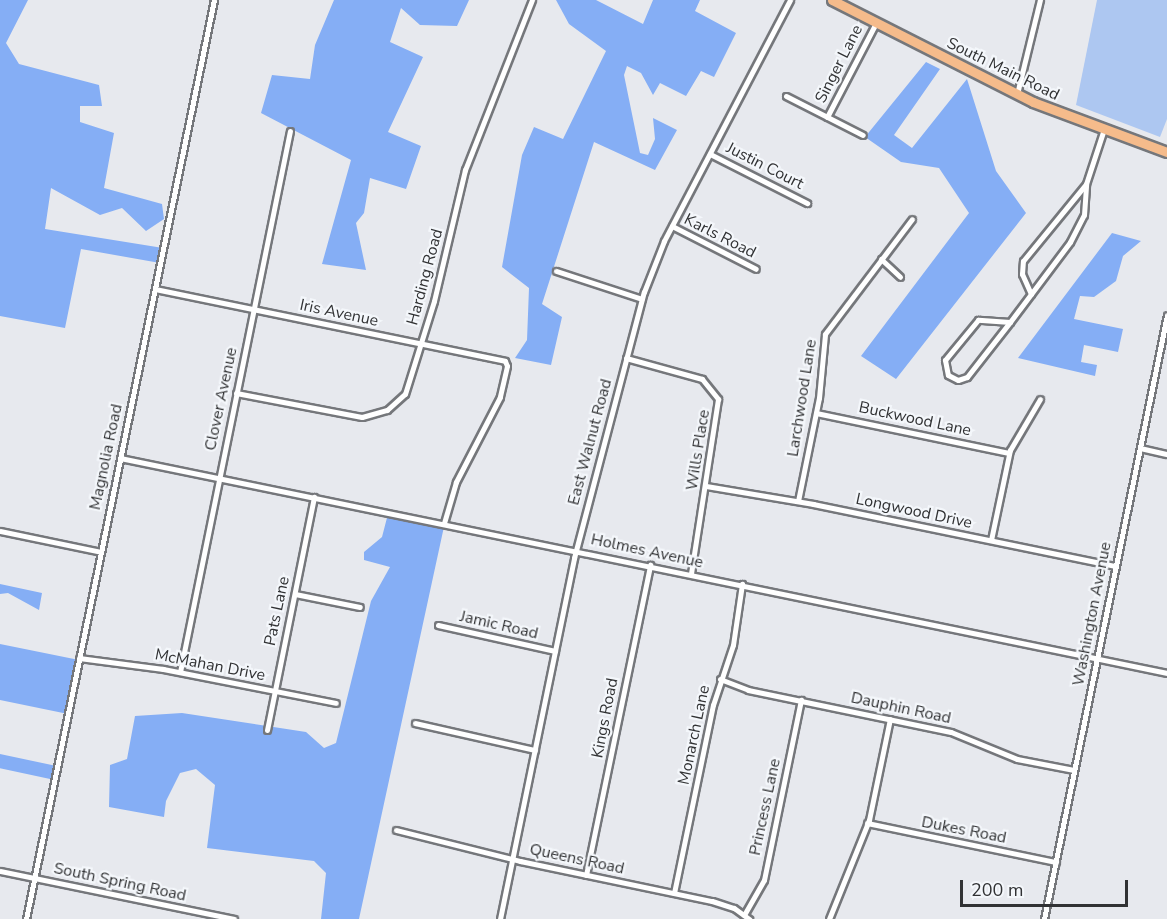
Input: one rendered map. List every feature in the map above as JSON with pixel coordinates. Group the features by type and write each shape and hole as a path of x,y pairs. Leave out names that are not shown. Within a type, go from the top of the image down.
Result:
{"main road":[{"name":"South Main Road","path":"832,0 1017,94 1167,152"}],"street":[{"name":"Magnolia Road","path":"26,919 214,0"},
{"name":"Harding Road","path":"236,393 368,417 393,406 405,394 415,372 420,343 442,270 465,170 532,0"},
{"name":"East Walnut Road","path":"500,919 576,550 642,299 672,226 790,0"},
{"path":"1017,94 1040,0"},
{"name":"Singer Lane","path":"827,117 876,23"},
{"path":"786,96 863,135"},
{"path":"1010,322 978,320 945,360 948,375 958,380 968,377 1010,322 1031,294 1080,225 1086,184 1104,129"},
{"name":"Clover Avenue","path":"180,672 290,131"},
{"name":"Justin Court","path":"710,154 807,203"},
{"path":"1031,294 1022,274 1023,261 1086,184"},
{"name":"Larchwood Lane","path":"798,501 816,413 825,334 912,219"},
{"name":"Karls Road","path":"672,226 756,269"},
{"path":"881,259 900,277"},
{"path":"556,271 642,299"},
{"name":"Iris Avenue","path":"154,289 502,360 507,366 500,397 456,482 444,523"},
{"name":"Washington Avenue","path":"1044,919 1167,315"},
{"name":"Wills Place","path":"626,358 693,375 716,394 719,411 690,574"},
{"path":"991,540 1009,453 1040,399"},
{"name":"Buckwood Lane","path":"816,413 1009,453"},
{"path":"1140,448 1167,454"},
{"name":"Holmes Avenue","path":"120,458 742,584 802,600 1167,673"},
{"name":"Longwood Drive","path":"706,486 798,501 1116,566"},
{"name":"Pats Lane","path":"267,730 314,497"},
{"path":"0,531 101,552"},
{"name":"Kings Road","path":"586,875 650,565"},
{"name":"Monarch Lane","path":"674,893 720,679 732,649 742,584"},
{"path":"295,594 360,608"},
{"name":"Jamic Road","path":"438,625 555,651"},
{"name":"McMahan Drive","path":"79,658 180,672 336,703"},
{"name":"Dauphin Road","path":"720,679 748,690 958,734 1017,759 1074,770"},
{"name":"Princess Lane","path":"746,917 764,880 801,700"},
{"path":"829,919 867,824 890,719"},
{"path":"415,723 535,750"},
{"name":"Dukes Road","path":"867,824 1056,862"},
{"name":"Queens Road","path":"396,830 586,875 721,903 746,917"},
{"name":"South Spring Road","path":"0,871 234,919"}],"shaded area":[{"path":"0,0 28,0 6,43 19,64 99,85 102,106 80,106 80,122 114,133 104,188 162,204 164,219 146,231 122,208 100,215 51,188 45,229 163,248 160,263 81,249 65,328 0,316"},
{"path":"334,0 469,0 457,26 420,25 401,8 390,42 423,57 388,132 421,146 406,189 370,178 364,213 356,223 366,270 322,264 351,160 261,113 272,75 310,79 315,45"},
{"path":"556,0 596,0 643,24 653,0 700,0 695,11 736,33 714,77 701,71 686,96 660,83 653,95 641,73 627,66 624,75 640,153 648,155 655,139 653,118 677,130 655,170 594,142 542,304 562,317 551,365 515,358 527,340 529,288 502,267 522,155 534,127 563,139 606,51 569,24"},
{"path":"1097,0 1167,0 1167,119 1160,137 1076,105"},
{"path":"926,62 940,69 894,135 912,148 967,79 996,171 1026,213 896,379 861,356 969,213 939,168 901,162 865,137"},
{"path":"1112,233 1141,241 1123,256 1116,281 1094,297 1080,296 1074,319 1123,329 1118,352 1084,345 1081,362 1097,365 1095,376 1018,358"},
{"path":"389,510 445,522 359,919 321,919 326,873 314,861 207,848 215,785 196,769 180,773 166,801 164,817 109,807 110,765 127,759 135,716 182,713 306,732 324,748 336,743 371,601 390,567 364,560 364,552 382,537"},
{"path":"0,584 42,593 39,610 8,593 0,594"},
{"path":"0,644 79,660 68,714 0,700"},
{"path":"0,754 58,766 55,780 0,768"}]}
